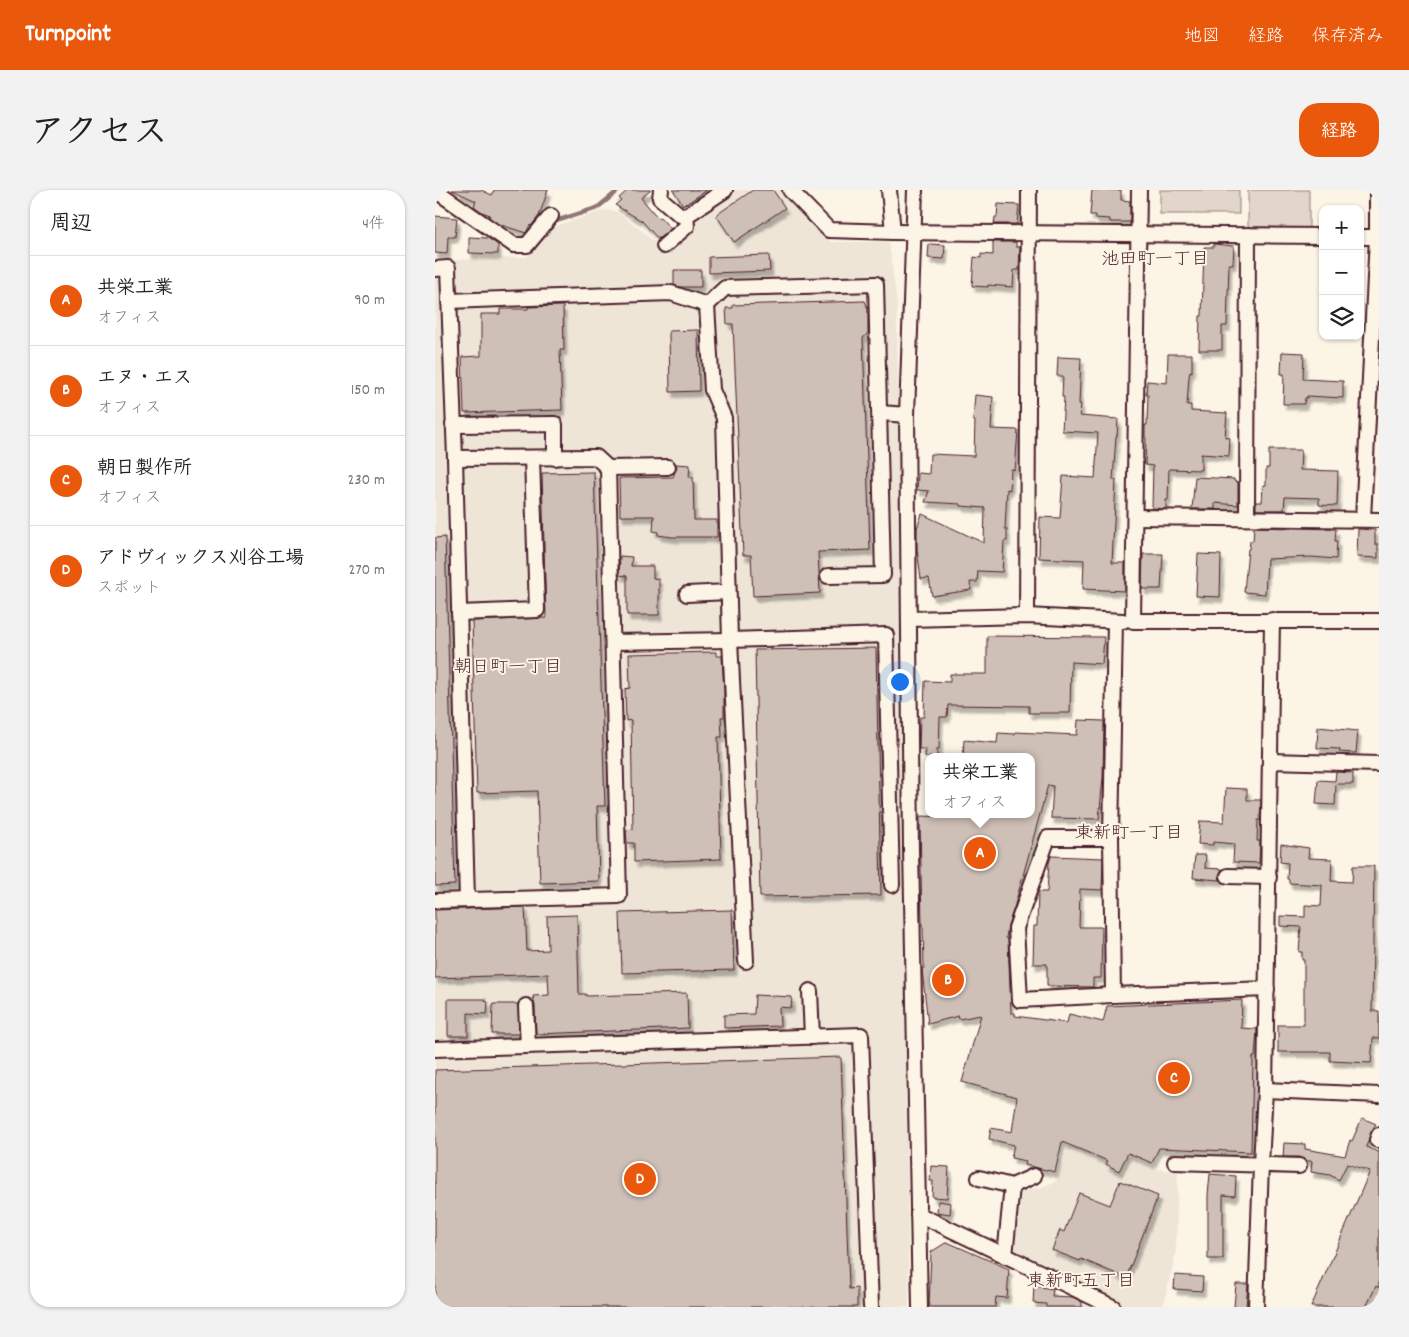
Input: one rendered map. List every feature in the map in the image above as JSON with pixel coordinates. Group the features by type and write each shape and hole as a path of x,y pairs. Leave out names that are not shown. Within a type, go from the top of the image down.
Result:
{"street":[{"path":"435,190 514,245 527,245 551,216"},
{"path":"661,190 660,198 680,215 686,216 725,190"},
{"path":"790,190 829,230 1319,236"},
{"path":"889,190 893,232"},
{"path":"915,190 907,414 911,859 920,1307"},
{"path":"1027,616 1029,190"},
{"path":"1133,621 1139,190"},
{"path":"1363,519 1378,237 1377,190"},
{"path":"664,246 687,226 686,216"},
{"path":"1247,518 1248,235"},
{"path":"1364,236 1378,237"},
{"path":"435,269 448,268 467,900"},
{"path":"707,305 725,288 876,284 883,575 828,576"},
{"path":"449,301 671,294 707,305"},
{"path":"707,305 712,390 724,418 728,592 746,962"},
{"path":"880,413 907,414"},
{"path":"453,425 555,424 555,458"},
{"path":"455,458 596,457 608,468 668,467"},
{"path":"459,613 537,610 531,458"},
{"path":"435,901 619,896 608,468"},
{"path":"1135,517 1379,520"},
{"path":"687,594 728,592"},
{"path":"909,619 1027,616 1115,621 1379,621"},
{"path":"1256,1307 1265,1090 1273,620"},
{"path":"1113,995 1111,838 1115,621"},
{"path":"613,642 886,635 892,885"},
{"path":"1271,761 1379,764"},
{"path":"1111,838 1048,838 1016,928 1020,1000 1267,989"},
{"path":"1228,876 1269,877"},
{"path":"810,991 812,1037"},
{"path":"526,1006 528,1046"},
{"path":"435,1050 861,1035 871,1307"},
{"path":"1265,1090 1379,1095"},
{"path":"1175,1162 1299,1166"},
{"path":"979,1178 1012,1186 1034,1176"},
{"path":"1005,1256 1012,1186"},
{"path":"917,1214 1113,1307"}],"shaded area":[{"path":"735,190 780,190 831,242 889,242 897,305 909,1307 435,1307 435,261 525,257 534,252 555,226 605,210 615,211 640,229 664,251 690,220"},
{"path":"1160,190 1239,190 1239,214 1160,214"},
{"path":"1248,190 1309,190 1309,228 1248,227"},
{"path":"1074,1131 1158,1169 1178,1172 1176,1252 1163,1307 1129,1307 1015,1251 1020,1191 1042,1187 1056,1181"}],"building":[{"path":"452,190 481,190 492,195 494,190 548,190 539,216 530,225 526,233 498,224 489,217 490,215 474,206 476,201"},
{"path":"628,190 651,190 641,198 658,218 660,217 671,229 658,239 642,221 615,205 621,200 619,198"},
{"path":"673,190 707,190 683,205"},
{"path":"753,190 773,190 785,208 734,242 716,215"},
{"path":"1092,190 1121,190 1121,200 1130,201 1130,222 1110,222 1110,219 1095,218 1095,215 1090,215"},
{"path":"998,204 1019,205 1017,224 994,224 995,217 997,217"},
{"path":"435,216 457,218 455,237 448,237 447,254 435,253"},
{"path":"469,237 488,238 498,245 498,254 469,253"},
{"path":"993,242 1016,242 1016,247 1020,247 1019,270 1014,270 1013,287 972,286 974,257 981,258 981,254 993,255"},
{"path":"929,244 945,245 944,259 928,258"},
{"path":"1214,244 1234,246 1233,264 1229,264 1227,326 1222,326 1222,350 1199,350 1204,247 1214,247"},
{"path":"769,255 770,271 709,273 709,257"},
{"path":"674,270 701,270 701,287 680,287 674,285"},
{"path":"865,301 868,309 868,333 863,338 870,550 818,552 820,593 753,596 751,555 743,555 733,324 727,324 726,308 733,308 733,305"},
{"path":"563,306 564,350 560,350 562,410 464,413 462,357 481,356 481,314 500,314 500,309"},
{"path":"698,330 699,391 670,392 669,331"},
{"path":"1282,352 1304,353 1303,379 1343,381 1343,398 1307,396 1304,404 1283,404 1284,374 1281,374"},
{"path":"1168,354 1192,354 1192,372 1190,371 1187,405 1191,405 1191,411 1227,413 1225,437 1230,438 1229,456 1201,454 1201,470 1169,469 1166,509 1152,508 1153,466 1145,465 1145,425 1147,425 1147,381 1167,383"},
{"path":"1058,357 1081,358 1080,416 1118,419 1113,480 1116,480 1112,563 1125,563 1125,591 1083,589 1084,560 1039,558 1040,517 1060,518 1063,476 1095,478 1098,433 1062,431 1063,376 1057,376"},
{"path":"975,395 993,397 991,429 1018,430 1015,470 1011,469 1010,490 1007,489 1005,529 1007,529 1007,541 1004,541 1002,572 978,571 977,582 970,582 971,590 932,596 929,578 921,579 917,549 917,528 922,514 984,543 985,508 961,506 961,504 925,502 929,491 917,490 918,473 929,474 930,454 974,456 975,421 973,420"},
{"path":"1269,450 1301,450 1300,470 1338,471 1337,506 1319,505 1319,498 1285,497 1284,510 1256,510 1256,502 1262,502 1263,485 1266,485 1266,468 1269,468"},
{"path":"676,464 690,465 689,477 693,477 694,520 717,520 717,537 672,537 658,535 658,532 653,531 654,516 620,516 619,478 673,477 677,467"},
{"path":"594,472 605,806 597,806 599,881 540,883 537,791 477,793 472,621 546,618 542,473"},
{"path":"1195,477 1234,479 1234,481 1238,482 1238,505 1215,503 1215,509 1192,509"},
{"path":"1254,527 1336,529 1336,559 1311,557 1267,559 1265,594 1244,592 1248,549 1250,541 1253,541"},
{"path":"1358,529 1375,530 1378,558 1357,557"},
{"path":"445,537 455,885 435,886 435,538"},
{"path":"1143,554 1163,554 1161,589 1142,589"},
{"path":"1198,554 1221,555 1220,597 1196,596"},
{"path":"620,556 632,557 631,566 653,566 653,578 659,579 659,615 627,615 627,576 619,575"},
{"path":"987,636 1104,637 1102,664 1071,662 1070,713 1029,713 1029,706 948,705 947,717 940,717 939,749 937,749 937,753 926,753 926,749 919,749 920,717 924,717 925,681 950,682 950,674 987,674"},
{"path":"876,648 881,895 760,897 755,650"},
{"path":"716,652 716,656 722,656 724,691 724,717 721,717 722,737 718,737 721,859 634,862 634,843 627,843 626,830 633,829 631,720 626,721 625,689 630,688 629,654"},
{"path":"1078,720 1104,721 1103,778 1099,819 1051,818 1053,786 1048,785 1008,925 1006,938 1008,939 1011,1013 1015,1013 1015,1016 1067,1023 1069,1014 1103,1022 1107,1006 1242,1000 1241,1028 1257,1029 1255,1057 1253,1057 1251,1152 1159,1148 1152,1163 1128,1153 1119,1171 1106,1164 1108,1161 1062,1142 1055,1172 1025,1165 1026,1161 1011,1158 1014,1145 989,1139 991,1128 1012,1132 1017,1097 962,1082 981,1015 959,1019 958,1016 928,1024 922,969 924,968 920,816 925,816 925,818 1035,818 1035,753 963,753 964,740 997,743 998,733 1015,734 1015,732 1077,735"},
{"path":"1318,727 1358,731 1356,753 1339,752 1340,749 1317,748"},
{"path":"1336,772 1353,773 1353,784 1336,784 1335,805 1316,804 1318,780 1335,781"},
{"path":"1226,788 1247,789 1247,800 1261,800 1257,841 1260,841 1259,863 1233,862 1234,844 1213,842 1213,845 1198,844 1200,821 1224,822"},
{"path":"1281,844 1309,848 1308,858 1332,859 1331,881 1352,882 1353,866 1374,866 1372,1011 1379,1011 1379,1038 1373,1038 1371,1063 1330,1061 1330,1052 1278,1052 1278,1025 1304,1025 1304,960 1302,960 1302,952 1299,952 1301,927 1280,926 1280,916 1305,917 1305,905 1321,906 1322,885 1289,883 1289,879 1287,879 1288,863 1280,862"},
{"path":"1195,855 1206,855 1205,868 1222,869 1219,875 1220,880 1193,878"},
{"path":"1051,856 1103,858 1102,890 1080,889 1079,927 1102,927 1101,978 1093,978 1093,987 1047,986 1047,964 1033,964 1034,926 1037,926 1038,892 1047,892"},
{"path":"525,907 527,951 548,950 547,916 577,915 579,994 586,994 586,996 687,993 688,1028 536,1034 533,996 549,995 548,974 435,978 435,910"},
{"path":"732,910 734,970 622,973 620,913"},
{"path":"755,995 792,997 791,1008 779,1007 780,1026 724,1028 724,1015 754,1014"},
{"path":"448,999 486,999 485,1001 488,1002 487,1014 468,1013 468,1036 448,1036"},
{"path":"493,1004 518,1004 519,1034 492,1034"},
{"path":"841,1057 849,1289 857,1288 857,1307 435,1307 435,1070"},
{"path":"1362,1118 1376,1124 1366,1147 1378,1152 1379,1149 1379,1288 1376,1286 1366,1307 1311,1307 1370,1171 1347,1164 1339,1180 1330,1175 1311,1172 1312,1161 1306,1161 1299,1157 1283,1157 1284,1143 1305,1144 1305,1149 1345,1156 1350,1140 1352,1141"},
{"path":"931,1166 949,1167 947,1198 932,1197 933,1181 930,1181"},
{"path":"1210,1174 1236,1176 1235,1196 1223,1195 1223,1259 1208,1259 1208,1195"},
{"path":"1120,1181 1158,1196 1126,1278 1081,1259 1080,1261 1052,1250 1060,1230 1064,1232 1079,1193 1110,1205"},
{"path":"938,1201 951,1203 950,1214 937,1212"},
{"path":"947,1242 1009,1269 1007,1298 996,1297 995,1307 929,1307 931,1252"},
{"path":"1175,1275 1203,1277 1202,1291 1174,1289"},
{"path":"1236,1284 1248,1284 1246,1307 1234,1307"},
{"path":"1034,1286 1053,1289 1052,1296 1073,1297 1082,1302 1082,1307 1046,1307 1046,1304 1033,1303"}],"waterway":[{"path":"507,248 512,252 532,250 556,221 597,208 619,190"}],"place":[{"name":"共栄工業","path":"980,853"},
{"name":"エヌ・エス","path":"948,980"},
{"name":"朝日製作所","path":"1174,1078"},
{"name":"アドヴィックス刈谷工場","path":"640,1179"}],"district":[{"name":"池田町一丁目","path":"1155,258"},
{"name":"朝日町一丁目","path":"508,666"},
{"name":"東新町一丁目","path":"1129,832"},
{"name":"東新町五丁目","path":"1081,1280"}]}
